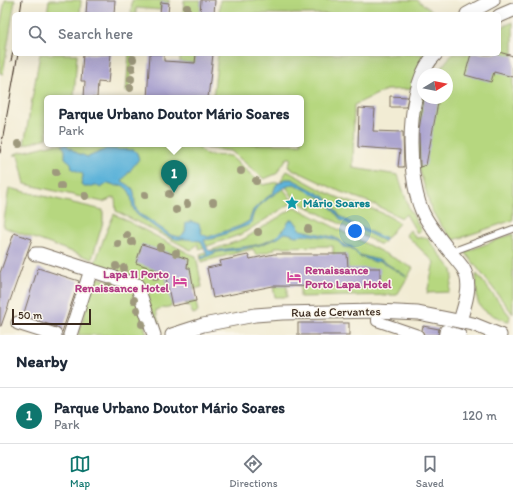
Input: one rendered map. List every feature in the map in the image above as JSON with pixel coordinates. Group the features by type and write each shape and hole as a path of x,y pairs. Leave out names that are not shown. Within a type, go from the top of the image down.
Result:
{"street":[{"path":"471,12 493,0"},
{"path":"501,15 513,10"},
{"path":"434,56 430,60 417,89 412,122 412,161 416,188 422,212 466,273 468,291 460,321"},
{"path":"35,254 40,254 137,285 154,335"},
{"path":"70,335 91,270"},
{"path":"377,311 377,321 418,335"},
{"name":"Rua de Cervantes","path":"172,335 203,325 251,316 282,313 377,311 418,313 460,321 482,331 500,335"},
{"path":"18,323 55,335"},
{"path":"444,335 445,330 461,335"}],"lane":[{"path":"451,252 513,229"}],"green space":[{"path":"5,0 15,0 3,74 0,73 0,28"},
{"path":"49,0 81,0 80,12 47,12"},
{"path":"132,0 169,0 169,3 161,3 160,10 136,8 136,12 131,12"},
{"path":"184,0 201,0 200,12 183,12"},
{"path":"220,0 417,0 434,12 219,12"},
{"path":"513,22 513,220 454,240 440,224 431,209 419,168 416,168 415,124 420,104 453,104 453,68 441,68 450,56 501,56 501,28"},
{"path":"40,56 77,56 74,95 44,95 44,139 24,145"},
{"path":"129,56 133,56 130,91 126,92"},
{"path":"180,56 196,56 195,63 180,62"},
{"path":"218,56 426,56 421,68 417,68 417,77 412,89 386,90 354,105 353,168 398,175 409,208 421,230 417,233 406,214 402,218 288,167 291,158 287,158 276,174 264,179 231,151 205,147 304,147 304,95 213,95"},
{"path":"44,146 198,147 206,155 230,156 263,185 278,182 292,200 290,204 242,234 199,249 198,244 191,250 116,211 115,197 103,202 25,184 18,155 13,155"},
{"path":"287,171 320,189 347,201 385,214 399,223 381,245 296,201 281,180"},
{"path":"9,188 103,210 103,222 92,259 3,227"},
{"path":"295,207 413,268 397,295 300,297 300,286 348,268 347,255 333,255 333,246 275,247 274,250 256,255 253,249 201,262 200,254 244,239"},
{"path":"114,214 196,256 202,287 194,289 187,268 188,259 142,245 165,273 172,306 156,310 160,330 157,332 140,280 94,266"},
{"path":"410,230 416,238 426,237 452,270 453,276 449,292 427,293 434,262 406,235"},
{"path":"513,234 513,314 465,252"},
{"path":"477,274 510,316 509,321 488,313 480,306 477,297"},
{"path":"93,276 134,289 147,335 78,335 86,309 83,307"},
{"path":"273,286 287,286 287,297 275,297"},
{"path":"196,301 198,312 193,314 189,306 185,304"}],"water":[{"path":"63,147 69,147 77,153 88,157 106,149 134,150 139,159 122,181 133,189 136,209 141,215 171,235 180,237 185,232 186,223 191,221 199,224 202,234 208,237 240,226 249,221 253,210 273,193 276,185 285,179 292,179 325,197 340,216 349,222 386,239 384,241 341,220 325,200 294,184 267,199 255,211 249,225 212,239 204,240 208,250 215,251 267,242 278,235 290,220 293,219 301,230 340,240 345,245 352,247 360,255 381,260 406,276 380,261 375,262 359,256 351,248 343,247 339,242 333,239 310,235 295,236 285,233 278,238 260,245 243,249 217,252 202,259 201,257 207,254 201,241 172,238 161,232 135,212 129,191 122,185 117,186 108,183 101,188 95,185 84,187 81,184 83,176 82,173 72,169 71,163 65,158 65,150"}],"building":[{"path":"87,0 115,0 114,12 86,12"},
{"path":"201,0 215,0 214,12 200,12"},
{"path":"161,2 169,3 168,12 160,12"},
{"path":"501,53 513,56 513,77 494,72 491,82 465,75 470,56 501,56"},
{"path":"83,56 111,56 108,83 98,82 97,95 84,95 85,81 81,81"},
{"path":"150,56 164,56 164,61 195,63 196,56 213,56 208,95 147,95"},
{"path":"390,96 408,97 406,107 390,107"},
{"path":"423,104 438,104 426,165 420,167 419,130"},
{"path":"359,108 375,109 373,131 403,132 404,167 398,167 400,150 358,147"},
{"path":"14,233 32,239 0,326 0,273"},
{"name":"Lapa II Porto Renaissance Hotel","path":"142,244 188,259 187,268 190,268 196,301 172,306 165,273 136,263"},
{"name":"Renaissance Porto Lapa Hotel","path":"274,254 347,254 348,268 380,268 380,287 273,286 213,298 207,268 221,265 220,261 248,255 250,259"},
{"path":"38,268 79,281 62,332 57,327 23,316"},
{"path":"298,323 349,323 349,335 298,335"},
{"path":"423,326 439,329 438,335 424,335 422,330"}],"tram line":[{"path":"20,12 22,0"},
{"path":"11,61 12,56"},
{"path":"0,153 18,56"}],"place":[{"name":"Parque Urbano Doutor Mário Soares","path":"174,193"},
{"name":"Mário Soares","path":"292,203"},
{"name":"Renaissance Porto Lapa Hotel","path":"294,277"},
{"name":"Lapa II Porto Renaissance Hotel","path":"180,281"}]}
